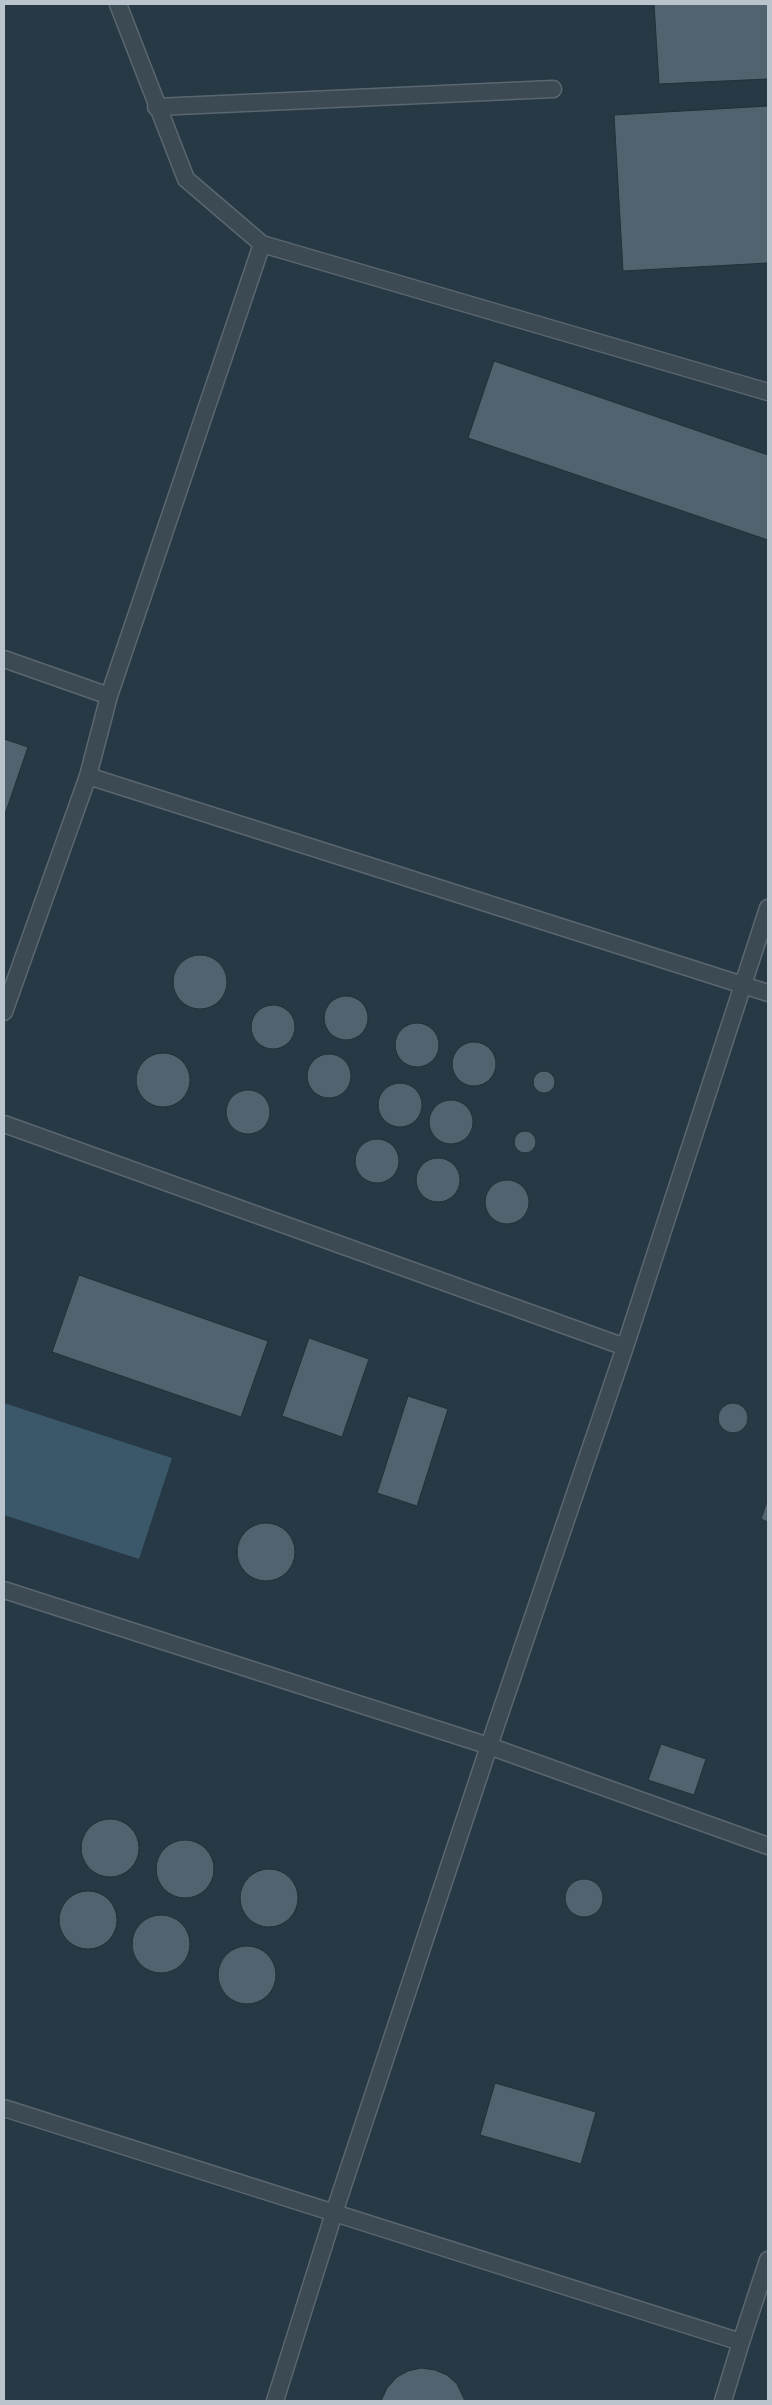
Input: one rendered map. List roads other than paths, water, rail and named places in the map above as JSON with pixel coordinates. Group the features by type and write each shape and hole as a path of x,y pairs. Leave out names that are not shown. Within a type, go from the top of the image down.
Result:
{"lane":[{"path":"118,4 156,107 186,179 262,244 768,392"},
{"path":"156,107 553,89"},
{"path":"4,1012 88,776 109,696 262,244"},
{"path":"4,659 109,696"},
{"path":"88,776 768,993"},
{"path":"275,2401 334,2213 489,1746 625,1347 768,908"},
{"path":"4,1124 625,1347"},
{"path":"4,1590 489,1746 768,1846"},
{"path":"4,2108 741,2342"},
{"path":"723,2401 768,2260"}],"water":[{"path":"4,1403 172,1458 139,1559 4,1515"}]}
